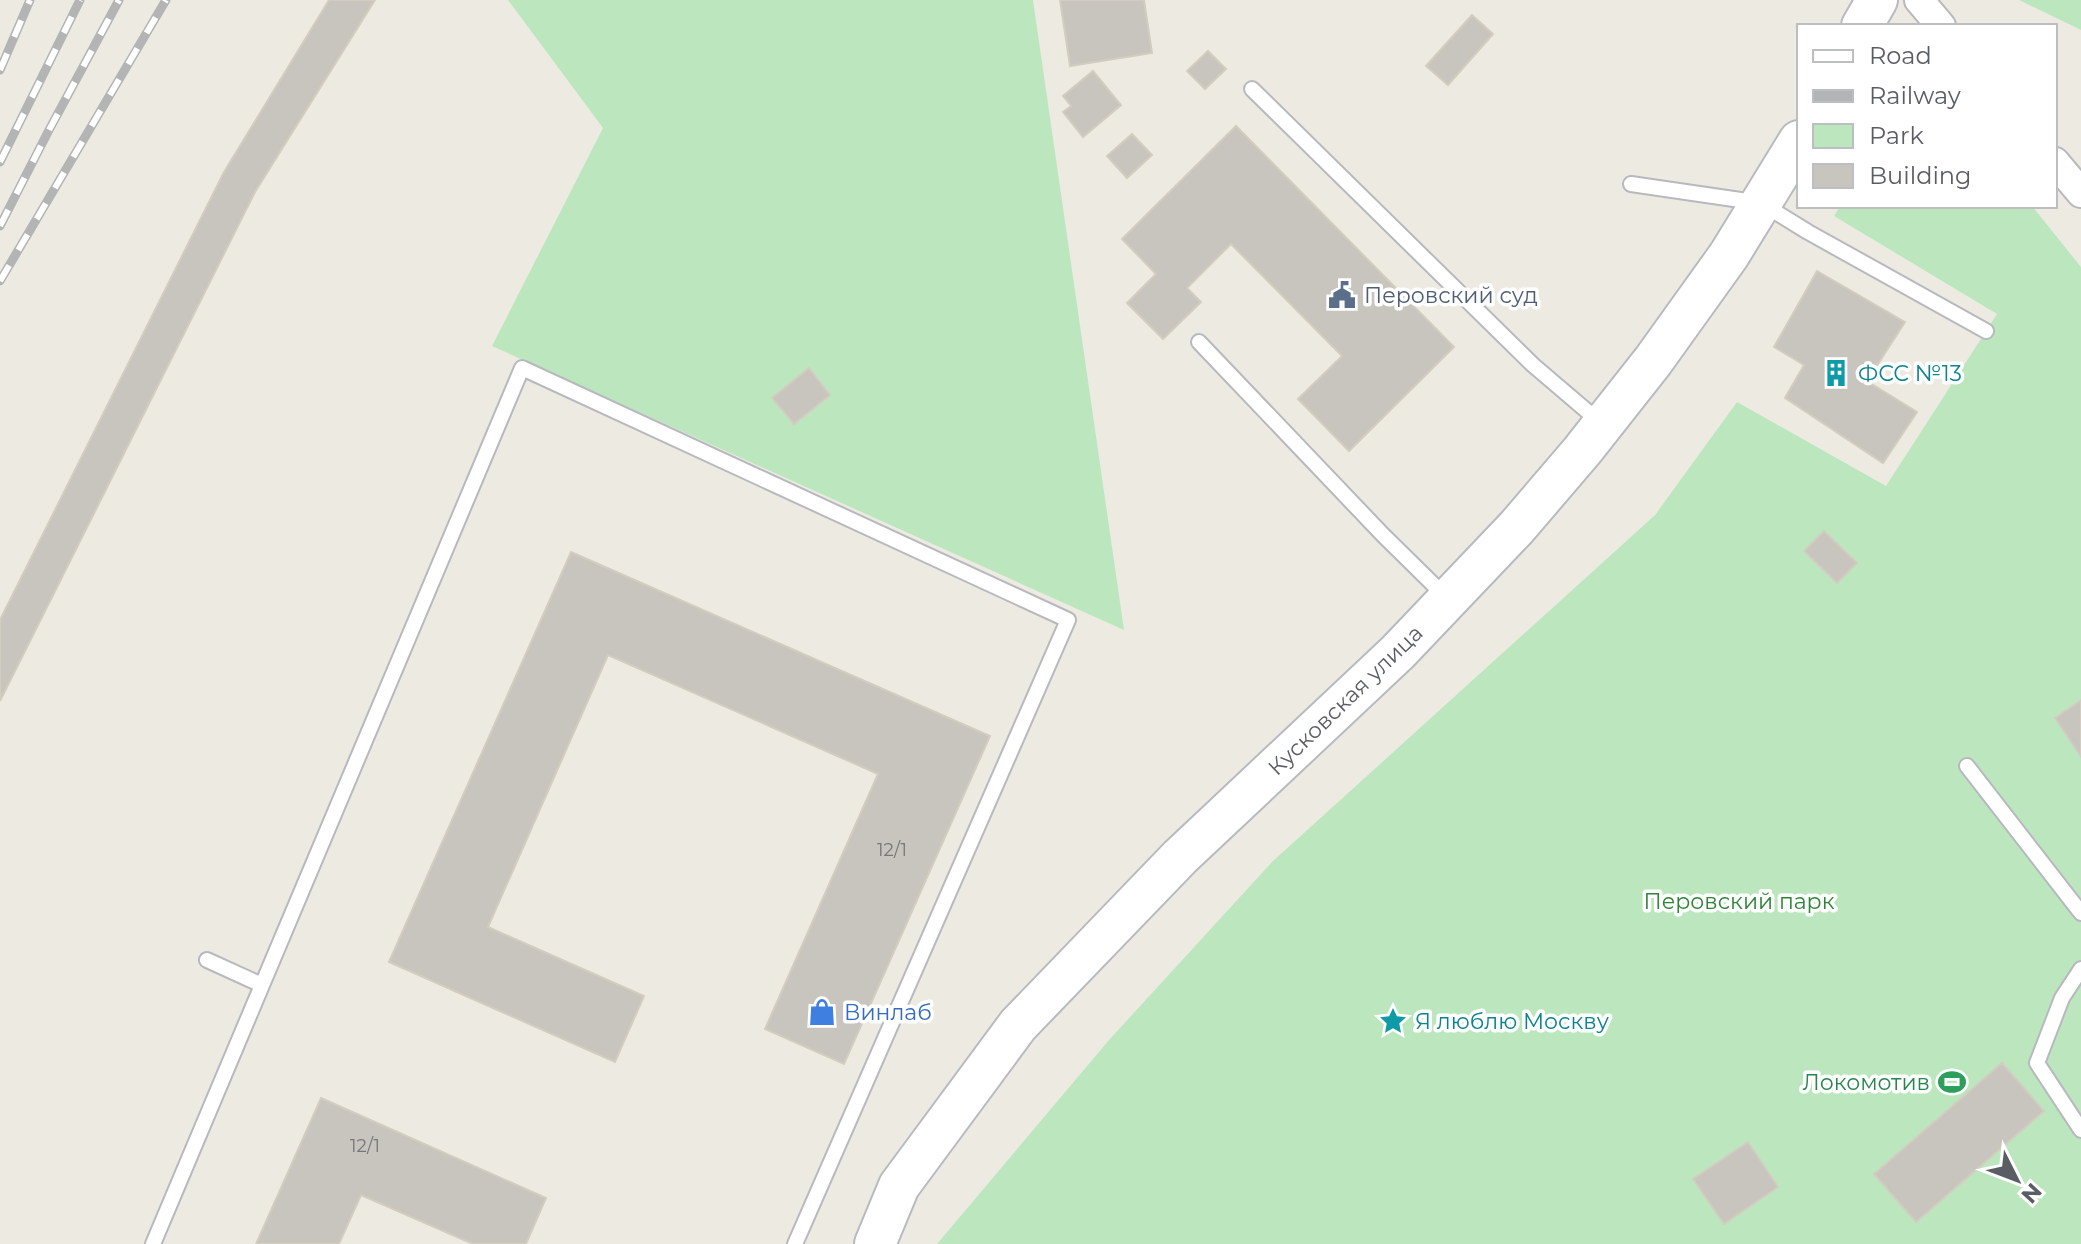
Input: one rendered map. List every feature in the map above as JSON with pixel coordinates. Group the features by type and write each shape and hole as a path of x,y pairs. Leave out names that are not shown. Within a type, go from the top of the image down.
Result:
{"street":[{"path":"1863,24 1877,0"},
{"path":"1919,0 1939,24"},
{"name":"Кусковская улица","path":"875,1244 899,1186 1018,1025 1180,857 1398,652 1517,527 1653,361 1729,255 1797,144"},
{"path":"2057,164 2081,193"}],"lane":[{"path":"1252,89 1533,365 1603,424"},
{"path":"1631,184 1761,203 1986,331"},
{"path":"1199,342 1448,599"},
{"path":"153,1244 522,368 1068,620 795,1244"},
{"path":"1967,766 2081,913"},
{"path":"207,960 262,985"},
{"path":"2081,969 2062,998 2037,1063 2081,1130"}],"green space":[{"path":"508,0 1033,0 1124,630 492,346 603,128"},
{"path":"2019,0 2081,0 2081,30"},
{"name":"Перовский парк","path":"1839,208 2034,208 2081,267 2081,1244 937,1244 1109,1040 1273,861 1655,515 1737,402 1886,486 1997,314 1834,216"}],"building":[{"path":"329,0 375,0 255,192 0,701 0,620 224,172"},
{"path":"1060,0 1144,0 1152,53 1070,66"},
{"path":"1472,15 1493,34 1448,85 1426,66"},
{"path":"1208,51 1226,69 1205,89 1187,71"},
{"path":"1093,71 1121,105 1083,137 1063,112 1071,106 1063,96"},
{"name":"Перовский суд","path":"1236,126 1454,347 1349,451 1298,399 1342,356 1231,244 1187,288 1201,302 1163,339 1127,303 1156,274 1122,239"},
{"path":"1132,134 1152,155 1127,178 1107,156"},
{"name":"ФСС №13","path":"1817,271 1905,322 1867,381 1917,412 1883,463 1785,398 1804,365 1774,347"},
{"path":"809,368 830,395 794,424 772,398"},
{"path":"1824,531 1857,563 1837,583 1804,551"},
{"path":"571,552 990,736 844,1064 765,1029 878,774 608,655 488,927 644,996 615,1062 389,962"},
{"path":"2081,700 2081,757 2055,718"},
{"path":"2002,1063 2044,1111 1916,1222 1874,1174"},
{"path":"321,1098 546,1198 526,1244 473,1244 361,1195 339,1244 256,1244"},
{"path":"1748,1142 1778,1187 1724,1224 1693,1179"}],"railway":[{"path":"0,70 30,0"},
{"path":"0,162 80,0"},
{"path":"0,226 119,0"},
{"path":"0,281 166,0"}],"place":[{"name":"Перовский суд","path":"1342,295"},
{"name":"ФСС №13","path":"1836,373"},
{"name":"Винлаб","path":"822,1012"},
{"name":"Я люблю Москву","path":"1393,1021"},
{"name":"Локомотив","path":"1952,1082"}]}
